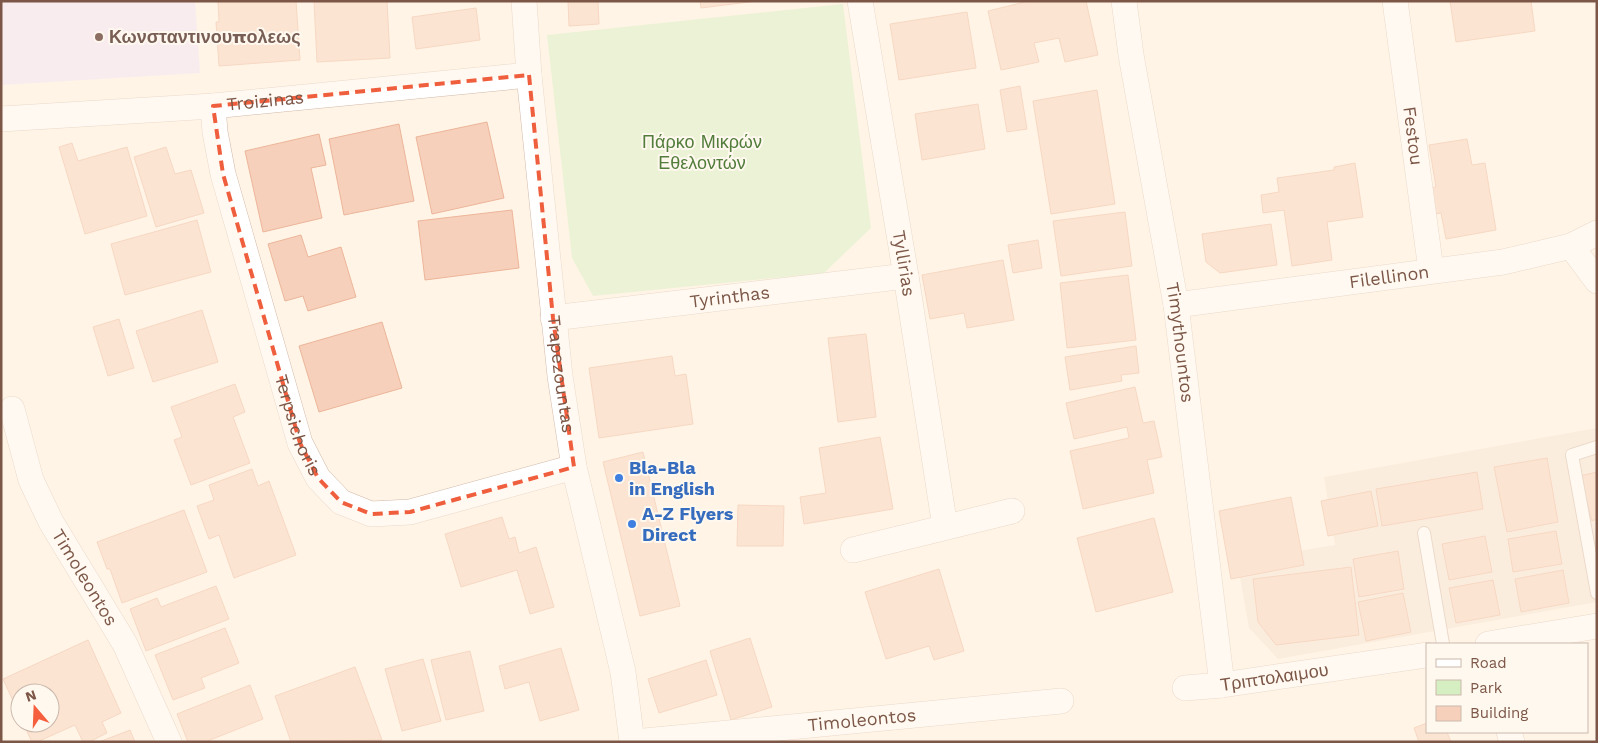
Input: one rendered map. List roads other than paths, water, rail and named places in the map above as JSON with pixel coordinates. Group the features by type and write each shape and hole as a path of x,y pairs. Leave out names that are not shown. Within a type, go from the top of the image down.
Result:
{"street":[{"name":"Trapezountas","path":"524,1 529,75 560,376 574,467 623,672 633,742"},
{"name":"Tyllirias","path":"860,1 906,276 944,528"},
{"name":"Timythountos","path":"1124,1 1176,305 1222,685"},
{"name":"Festou","path":"1395,1 1431,270"},
{"name":"Troizinas","path":"1,119 213,106 529,75"},
{"name":"Terpsichoris","path":"213,106 215,132 224,174 300,443 318,478 341,502 371,514 410,512 574,467"},
{"name":"Filellinon","path":"1176,305 1503,262 1570,246 1597,233"},
{"path":"1570,246 1597,282"},
{"name":"Tyrinthas","path":"553,318 906,276"},
{"name":"Timoleontos","path":"12,409 31,480 51,522 125,644 169,742"},
{"path":"853,550 1012,511"},
{"path":"1494,643 1597,626"},
{"name":"Τριπτολαιμου","path":"1186,688 1222,685 1426,655"},
{"name":"Timoleontos","path":"633,742 1061,701"}],"lane":[{"path":"1597,447 1572,455 1597,593"},
{"path":"1424,533 1443,643"}],"place":[{"name":"Κωνσταντινουπολεως","path":"99,37"},
{"name":"Bla-Bla in English","path":"619,478"},
{"name":"A-Z Flyers Direct","path":"632,524"}],"park label":[{"name":"Πάρκο Μικρών Εθελοντών","path":"702,152"}]}
